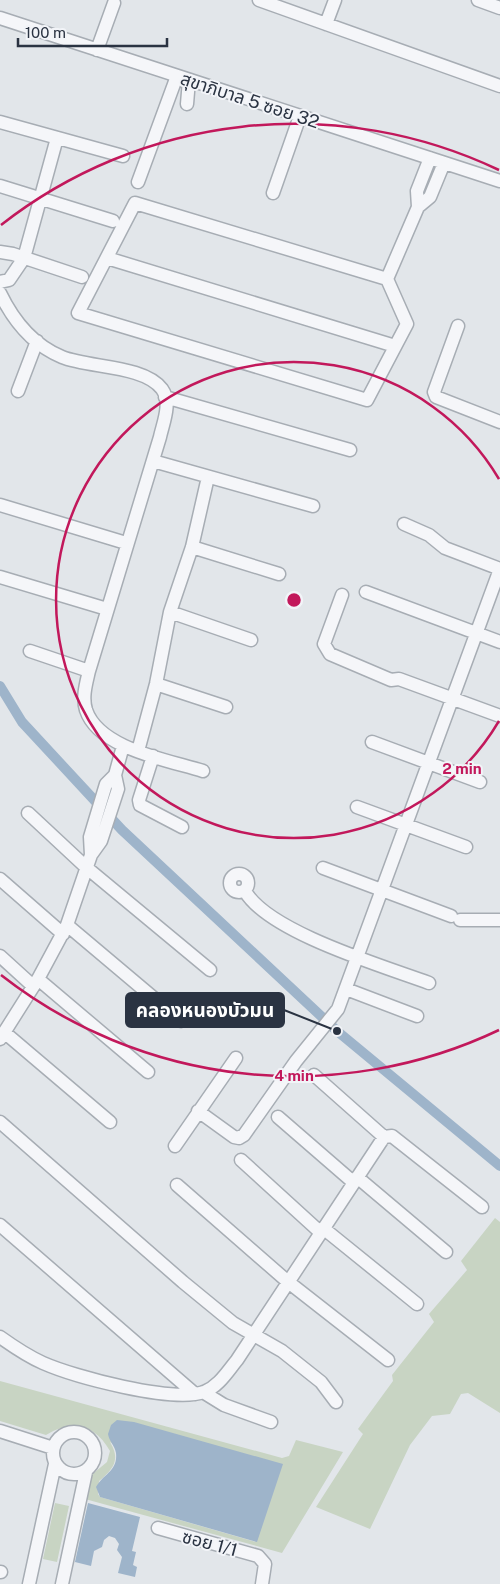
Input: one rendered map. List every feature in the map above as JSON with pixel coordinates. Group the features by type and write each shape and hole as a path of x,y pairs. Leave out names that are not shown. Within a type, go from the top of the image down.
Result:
{"street":[{"path":"259,0 500,86"},
{"path":"326,24 335,0"},
{"path":"478,0 500,8"},
{"path":"97,50 114,3"},
{"name":"สุขาภิบาล 5 ซอย 32","path":"0,18 500,181"},
{"path":"183,78 187,104"},
{"path":"138,182 183,78"},
{"path":"273,192 300,116"},
{"path":"0,122 123,156"},
{"path":"0,282 10,280 24,258 57,138"},
{"path":"387,279 135,203 78,313 367,400 407,324 387,279 418,207 417,191 430,158"},
{"path":"418,207 430,197 444,163"},
{"path":"0,186 113,221"},
{"path":"0,252 82,277"},
{"path":"106,258 395,346"},
{"path":"0,293 15,322 37,341 62,358 145,376 157,384 165,397 167,406 153,461 126,543 84,692 86,711 102,732 123,746 203,771"},
{"path":"458,326 434,392 436,397 500,422"},
{"path":"18,391 37,341"},
{"path":"165,397 350,450"},
{"path":"153,461 313,506"},
{"path":"138,751 156,684 170,612 192,547 208,477"},
{"path":"0,505 126,543"},
{"path":"198,1112 239,1138 296,1061 334,1014 346,989 500,569 445,548 429,535 404,524"},
{"path":"192,547 279,574"},
{"path":"0,577 107,609"},
{"path":"366,592 500,642"},
{"path":"342,595 324,644 330,654 391,680 399,679 500,716"},
{"path":"170,612 250,640"},
{"path":"30,651 89,671"},
{"path":"156,684 226,707"},
{"path":"372,742 480,782"},
{"path":"110,1122 1,1037 36,982 65,930 89,861 90,837 101,822 108,798 106,784 115,775 123,746"},
{"path":"152,756 139,800 140,805 182,827"},
{"path":"357,807 466,847"},
{"path":"28,813 89,861 210,970"},
{"path":"323,868 455,918 500,920"},
{"path":"0,879 181,1022"},
{"path":"245,891 256,904 299,934 429,983"},
{"path":"0,956 36,982 148,1072"},
{"path":"346,989 417,1016"},
{"path":"175,1146 236,1058"},
{"path":"314,1075 384,1137"},
{"path":"278,1117 446,1252"},
{"path":"0,1122 183,1282 242,1330 253,1334 282,1351 321,1382 336,1402"},
{"path":"0,1337 19,1350 61,1370 159,1393 174,1395 199,1393 214,1387 222,1380 384,1137 392,1136 482,1207"},
{"path":"241,1160 321,1230 417,1304"},
{"path":"177,1185 287,1281 388,1360"},
{"path":"0,1225 199,1393 224,1405 271,1422"},
{"path":"0,1431 53,1448"},
{"path":"29,1584 55,1464 53,1448 56,1442 67,1433 74,1432 87,1436 92,1441 96,1454 91,1467 86,1472 79,1474 65,1473 55,1464"},
{"path":"62,1584 86,1472"},
{"name":"ซอย 1/1","path":"158,1528 262,1558 265,1564 262,1584"}],"green space":[{"path":"495,1218 500,1222 500,1413 468,1393 461,1394 450,1414 432,1416 410,1445 370,1529 316,1507 363,1434 358,1429 393,1381 392,1375 434,1322 429,1314 467,1270 461,1261"},
{"path":"0,1381 282,1458 289,1456 296,1440 343,1452 282,1553 85,1499 89,1477 107,1462 110,1451 97,1435 90,1430 74,1426 65,1427 46,1435 0,1421","holes":["110,1442 256,1542 100,1497 98,1494 99,1481 112,1468 115,1459"]},
{"path":"55,1503 69,1506 57,1562 43,1559"}],"water":[{"path":"117,1420 134,1422 283,1464 257,1542 100,1497 96,1487 115,1464 116,1453 108,1434 111,1425"},
{"path":"88,1503 140,1517 132,1551 136,1552 133,1565 137,1567 135,1577 118,1573 122,1557 117,1550 119,1544 115,1538 109,1536 104,1540 102,1547 94,1551 91,1566 75,1562"}],"waterway":[{"path":"0,686 22,722 122,830 337,1031 500,1166"}],"place":[{"name":"คลองหนองบัวมน","path":"337,1031"}]}
